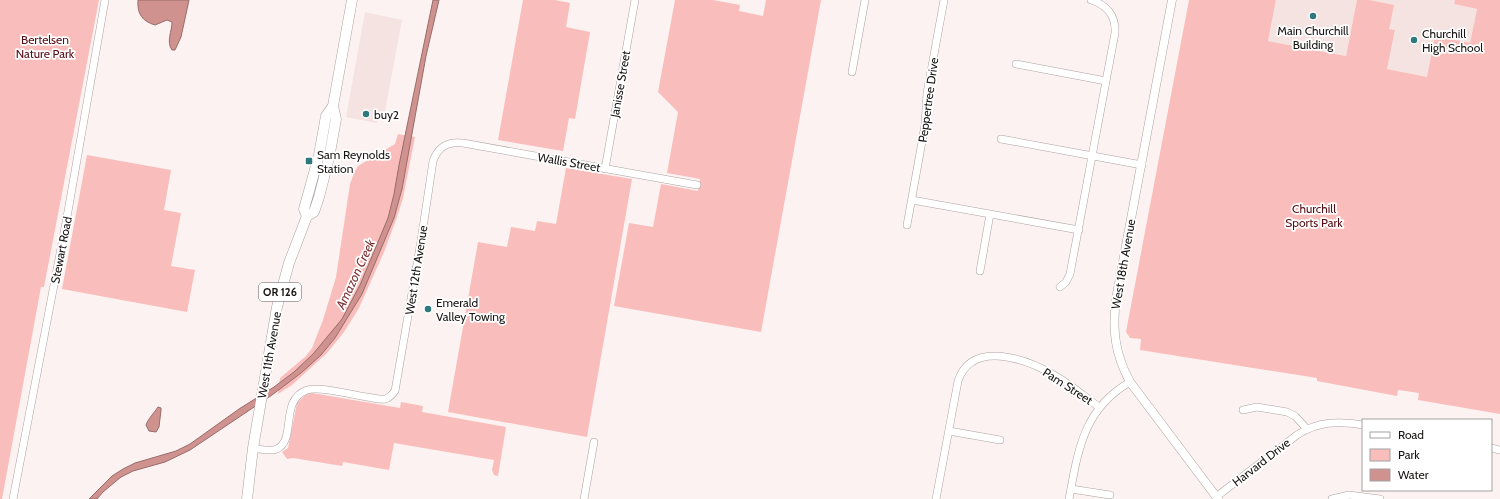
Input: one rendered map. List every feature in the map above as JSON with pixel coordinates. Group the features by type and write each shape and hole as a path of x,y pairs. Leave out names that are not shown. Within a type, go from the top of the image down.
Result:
{"main road":[{"name":"West 11th Avenue","path":"247,499 258,417 281,291 289,263 307,216 314,212 328,164 336,119 333,106 352,0"}],"street":[{"name":"Stewart Road","path":"13,499 70,202 105,0"},
{"name":"Janisse Street","path":"605,168 635,0"},
{"path":"852,72 865,0"},
{"name":"Peppertree Drive","path":"908,224 925,125 927,93 944,0"},
{"path":"1060,287 1066,282 1070,274 1116,26 1108,10 1091,0"},
{"name":"West 18th Avenue","path":"1172,0 1114,315 1116,344 1123,369 1130,382 1217,498"},
{"path":"1016,64 1106,81"},
{"path":"1001,139 1142,165"},
{"name":"Wallis Street","path":"442,146 456,142 697,184"},
{"name":"West 12th Avenue","path":"253,448 270,450 276,449 280,446 286,437 293,402 297,396 308,390 318,389 380,399 391,396 395,391 433,161 435,155 442,146"},
{"path":"912,200 1079,230"},
{"path":"980,271 990,214"},
{"name":"Pam Street","path":"936,499 958,381 962,370 971,361 986,356 997,356 1011,358 1038,367 1062,380 1099,407"},
{"path":"1069,499 1080,443 1091,419 1099,407 1113,393 1130,382"},
{"path":"1243,410 1257,407 1287,412 1295,416 1307,429"},
{"name":"Harvard Drive","path":"1217,498 1297,435 1307,429 1331,422 1362,425"},
{"path":"949,431 1000,440"},
{"path":"584,499 594,442"},
{"path":"1071,489 1110,495"},
{"path":"1332,499 1349,494 1380,499"}],"shaded area":[{"name":"Main Churchill Building","path":"1276,0 1357,0 1346,56 1268,41"},
{"name":"Churchill High School","path":"1369,0 1455,0 1454,4 1477,9 1470,43 1427,77 1387,69 1395,30 1389,29"},
{"path":"365,12 402,20 384,117 376,123 346,117"}],"green space":[{"name":"Bertelsen Nature Park","path":"0,0 99,0 44,287 41,287 2,499 0,499"},
{"path":"523,0 555,0 570,3 566,27 590,32 575,119 569,118 563,151 498,140"},
{"path":"675,0 713,0 740,5 739,11 763,16 766,0 821,0 761,332 614,306 629,223 653,227 661,184 698,191 700,179 667,173 678,112 658,92"},
{"name":"Churchill Sports Park","path":"1189,0 1276,0 1268,41 1346,56 1357,0 1369,0 1394,5 1389,29 1395,30 1387,69 1427,77 1435,36 1470,43 1477,9 1454,4 1455,0 1500,0 1500,414 1418,400 1419,393 1398,390 1397,396 1317,381 1317,378 1140,350 1141,339 1130,338 1126,332"},
{"path":"398,134 415,137 403,198 384,252 359,308 344,332 327,353 292,385 278,394 280,378 306,356 312,348 323,320 336,277 350,184 354,173 358,166 395,144"},
{"path":"87,155 171,170 164,210 181,213 171,266 195,270 187,312 62,289"},
{"path":"566,168 632,179 587,437 448,412 478,242 507,247 511,227 535,231 537,221 556,224"},
{"path":"312,393 400,408 401,402 423,406 422,412 506,427 498,476 494,475 492,470 494,460 394,443 389,470 343,462 342,466 293,458 287,459 282,452 288,448 297,403 305,395"}],"water":[{"path":"138,0 189,0 181,37 175,50 172,50 169,44 172,22 167,20 155,25 147,21 141,16 138,9"},
{"path":"433,0 439,0 426,56 402,189 394,218 362,294 335,338 321,355 301,373 272,395 190,450 165,462 133,471 121,477 97,499 89,499 112,476 123,469 135,463 176,451 190,444 239,409 274,387 294,372 313,354 342,319 360,285 388,218"},
{"path":"158,407 161,408 159,427 156,432 149,431 146,425"}],"place":[{"name":"Main Churchill Building","path":"1313,16"},
{"name":"Churchill High School","path":"1414,40"},
{"name":"buy2","path":"366,114"},
{"name":"Sam Reynolds Station","path":"309,161"},
{"name":"Emerald Valley Towing","path":"428,309"}],"water label":[{"name":"Amazon Creek","path":"355,274"}]}
